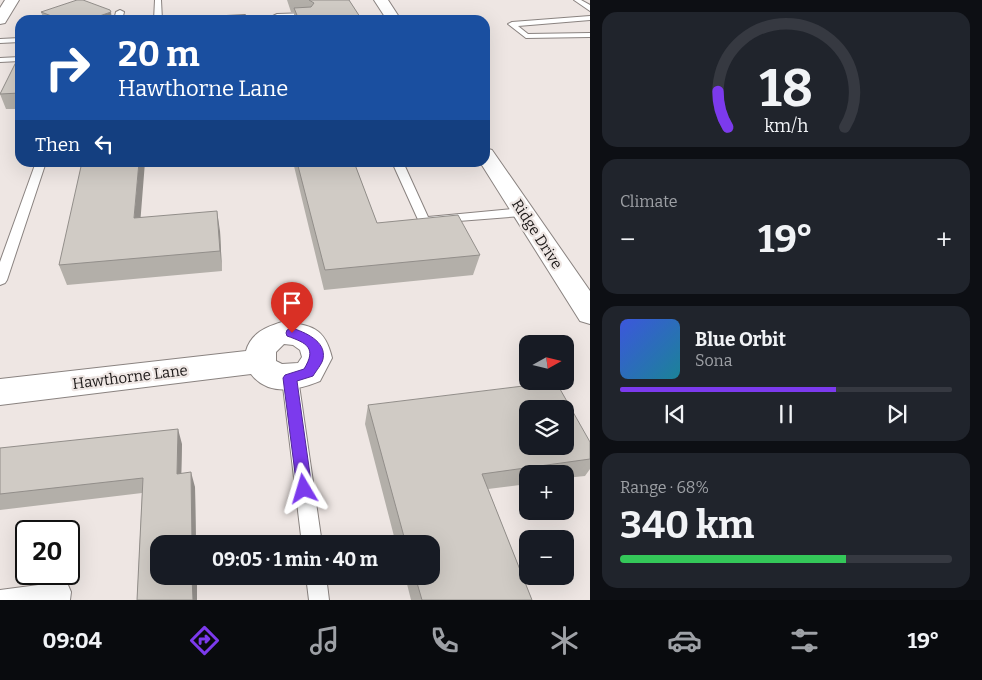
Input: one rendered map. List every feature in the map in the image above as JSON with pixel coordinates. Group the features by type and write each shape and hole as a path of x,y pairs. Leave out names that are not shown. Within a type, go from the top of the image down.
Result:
{"street":[{"path":"0,20 12,0"},
{"path":"381,0 391,15"},
{"name":"Ridge Drive","path":"490,162 590,314"},
{"path":"292,333 308,339 316,351 317,358 314,366 308,372 290,378 271,374 260,361 262,347 274,336 292,333"},
{"name":"Hawthorne Lane","path":"0,392 260,361"}],"lane":[{"path":"158,0 158,15"},
{"path":"577,0 590,9"},
{"path":"590,18 512,24 526,36 590,35"},
{"path":"0,41 15,40"},
{"path":"0,60 15,59"},
{"path":"0,280 39,167"},
{"path":"399,167 424,221 522,212"},
{"path":"290,378 311,535"},
{"path":"317,585 319,600"},
{"path":"0,600 61,592 60,600"}],"building":[{"path":"77,0 83,0 111,12 102,15 49,15 41,12"},
{"path":"309,0 349,0 359,15 297,15 294,8 311,7 314,3"},
{"path":"15,64 15,93 0,94"},
{"path":"81,167 139,167 134,218 217,211 220,251 59,265"},
{"path":"298,167 356,167 377,223 458,215 480,255 325,270"},
{"path":"519,387 519,390 561,390 566,400 519,400 519,455 574,455 574,414 590,442 590,459 547,465 519,465 519,469 482,474 519,567 519,585 526,585 532,600 422,600 418,585 440,585 440,535 404,535 368,405"},
{"path":"178,429 177,474 191,472 192,535 150,535 150,585 192,585 193,600 137,600 143,478 0,494 0,448"}],"route":[{"path":"292,333 308,339 314,344 317,358 314,366 308,372 300,377 290,378 304,489"}]}
